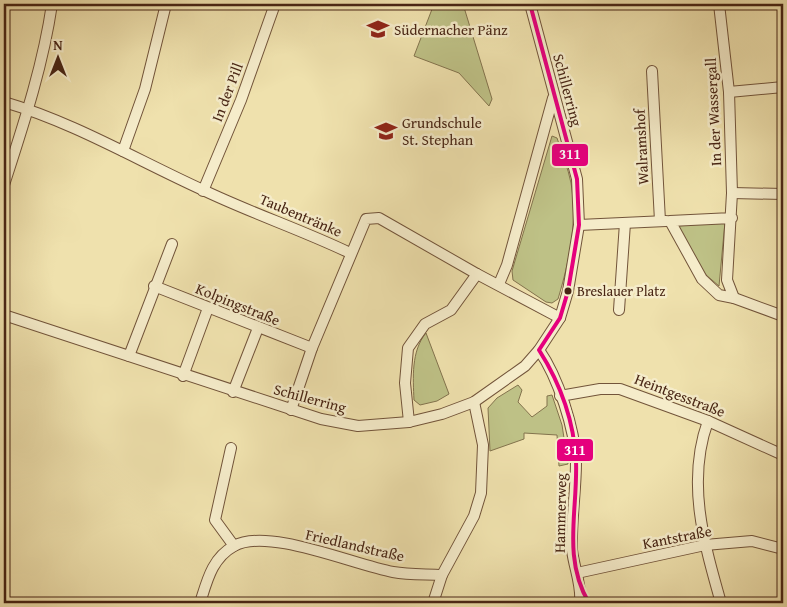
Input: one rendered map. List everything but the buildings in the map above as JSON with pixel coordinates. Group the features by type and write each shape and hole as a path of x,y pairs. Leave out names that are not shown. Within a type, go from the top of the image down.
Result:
{"street":[{"path":"4,185 28,109 48,31 52,4"},
{"path":"123,151 145,89 166,4"},
{"name":"In der Pill","path":"203,190 241,100 275,4"},
{"name":"Schillerring","path":"4,315 233,392 321,419 358,426 409,422 442,414 474,402 525,366 539,350 560,318 568,291 579,225 576,179 530,4"},
{"name":"In der Wassergall","path":"718,4 729,92 732,218 727,280 734,298"},
{"name":"Walramshof","path":"652,71 665,221"},
{"path":"729,92 783,87"},
{"path":"499,284 507,265 554,97"},
{"name":"Taubentränke","path":"4,102 28,109 123,151 203,190 350,252 366,220 379,218 440,251 477,274 560,318"},
{"path":"732,193 783,194"},
{"path":"579,225 732,218"},
{"path":"665,221 702,279 719,295 734,298 783,316"},
{"path":"619,310 625,223"},
{"path":"129,356 154,286 172,244"},
{"path":"291,410 312,348 350,252"},
{"path":"409,422 405,383 408,348 425,324 452,310 477,274"},
{"name":"Kolpingstraße","path":"154,286 312,348"},
{"path":"183,376 208,308"},
{"path":"233,392 258,328"},
{"name":"Hammerweg","path":"539,350 548,363 572,429 576,460 572,551 580,598 589,603"},
{"name":"Heintgesstraße","path":"560,396 600,389 620,389 708,421 783,456"},
{"path":"433,603 442,575 474,516 481,493 483,445 474,402"},
{"path":"708,421 700,443 698,508 705,545 721,603"},
{"path":"200,603 210,571 223,553 234,546 215,520 230,448"},
{"name":"Friedlandstraße","path":"234,546 241,543 275,541 393,572 442,575"},
{"name":"Kantstraße","path":"577,573 705,545 752,541 783,549"}],"green space":[{"path":"434,4 463,4 492,99 489,106 459,73 414,56"},
{"path":"552,136 557,138 571,183 573,227 566,271 558,299 552,303 546,302 513,280 512,271"},
{"path":"725,222 719,286 705,274 677,226"},
{"path":"426,333 449,394 437,401 420,405 414,400 414,365 421,340"},
{"path":"518,385 522,390 518,402 532,417 547,406 547,396 552,395 562,425 568,464 559,466 557,435 524,433 524,439 490,451 488,408 497,398"}],"transit line":[{"name":"311","path":"530,4 577,179 579,225 568,291 560,318 539,350 565,403 575,446 574,551 576,569 589,603"}],"place":[{"name":"Südernacher Pänz","path":"378,29"},
{"name":"Grundschule St. Stephan","path":"386,131"},
{"name":"Breslauer Platz","path":"568,291"}]}
